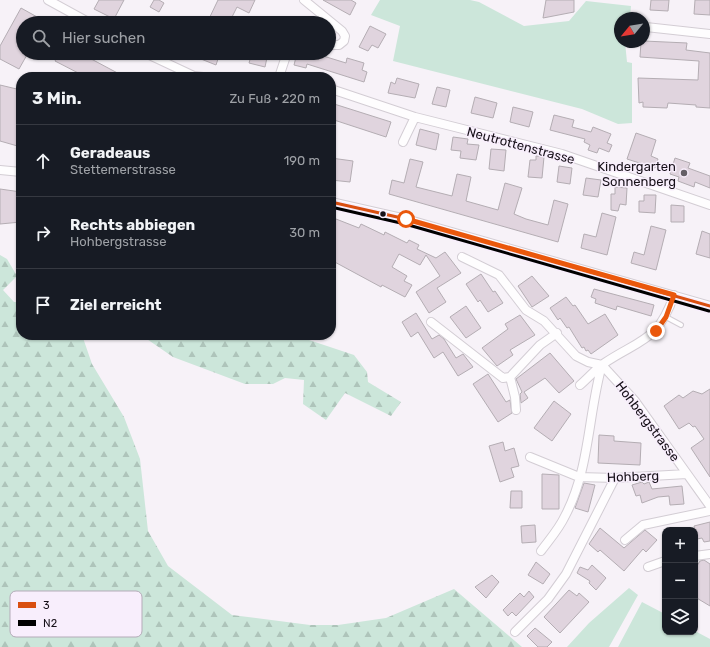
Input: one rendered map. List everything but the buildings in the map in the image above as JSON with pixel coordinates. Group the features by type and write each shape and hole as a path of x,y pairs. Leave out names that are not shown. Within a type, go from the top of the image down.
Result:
{"street":[{"path":"48,0 77,16"},
{"path":"304,0 324,16"},
{"path":"336,26 345,36 344,41 339,45 336,45"},
{"path":"650,27 710,34"},
{"path":"160,60 185,72"},
{"path":"281,72 285,60"},
{"name":"Neutrottenstrasse","path":"336,91 415,117 562,154 710,205"},
{"path":"403,142 415,117"},
{"path":"0,170 16,172"},
{"path":"336,203 406,219 710,306"},
{"path":"462,257 499,275 526,310 544,321 557,333 576,356 588,362 602,365"},
{"path":"580,385 602,365 645,340 656,331 666,317 674,295"},
{"path":"431,322 503,378 510,377 540,345 557,333"},
{"path":"541,551 565,516 580,477 588,447 595,390 602,365"},
{"name":"Hohbergstrasse","path":"602,365 635,401 710,506"},
{"path":"510,377 515,397 516,410"},
{"name":"Hohberg","path":"530,457 580,477 615,478 687,474"},
{"path":"515,632 548,599 566,574 615,478"},
{"path":"625,540 643,525 710,510"},
{"path":"698,556 710,554"},
{"path":"648,567 662,562"}],"lane":[{"path":"666,317 681,325"}],"green space":[{"path":"380,0 470,0 479,2 524,26 569,21 586,1 631,6 630,12 614,12 614,48 626,48 627,62 632,63 632,123 618,124 582,109 393,61 400,26 371,15"},
{"path":"0,255 7,259 16,274 16,277 3,290 14,302 16,302 16,340 84,340 92,364 124,417 140,459 148,531 168,566 232,615 310,625 338,625 386,618 454,589 522,647 0,647"},
{"path":"148,340 309,340 354,355 367,372 368,382 401,402 391,416 345,393 326,420 303,404 304,380 285,378 273,384 245,384 173,357"},
{"path":"629,588 638,595 609,647 567,647 589,623"},
{"path":"642,602 662,612 662,635 698,635 698,633 710,639 710,647 618,647"}],"transit line":[{"name":"3","path":"336,203 406,219 710,306"},
{"name":"N2","path":"336,208 405,224 709,311"}],"place":[{"name":"Kindergarten Sonnenberg","path":"684,173"}],"route":[{"path":"406,219 674,295 666,317 656,331"}]}
